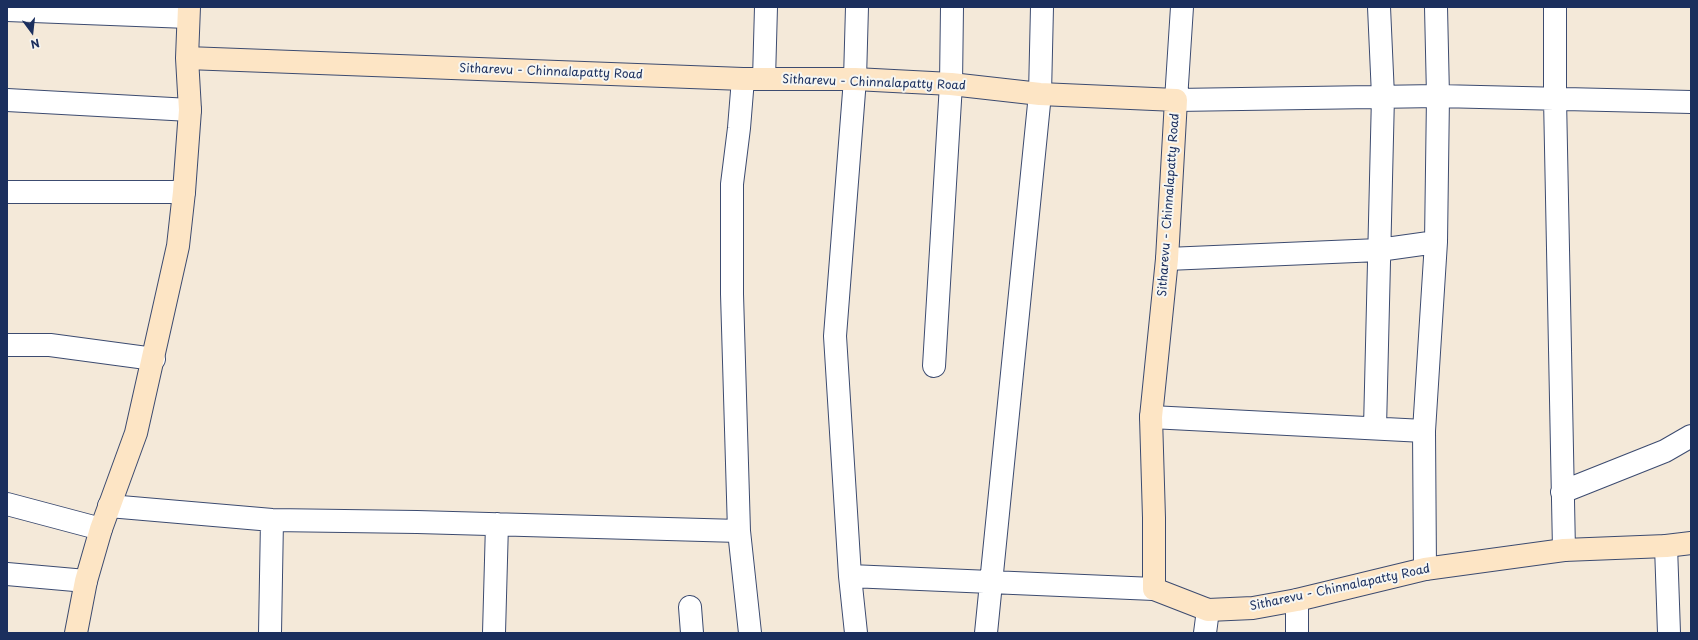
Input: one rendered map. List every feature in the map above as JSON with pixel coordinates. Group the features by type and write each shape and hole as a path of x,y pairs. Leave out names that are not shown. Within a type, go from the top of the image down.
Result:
{"main road":[{"path":"76,633 86,582 101,529 136,433 154,359 178,246 184,192 190,110 187,58 188,12"},
{"name":"Sitharevu - Chinnalapatty Road","path":"187,58 743,79 855,79 951,84 1040,94 1176,100 1167,259 1151,417 1154,518 1154,589 1208,610 1253,608 1297,600 1425,569 1564,550 1666,546 1691,543"}],"street":[{"path":"764,79 766,7"},
{"path":"856,633 850,576 835,336 855,79 857,7"},
{"path":"934,366 951,84 952,7"},
{"path":"986,633 1040,94 1042,7"},
{"path":"1182,7 1176,100 1438,96 1691,102"},
{"path":"1375,428 1383,96 1379,7"},
{"path":"1425,569 1424,431 1436,242 1438,96 1436,7"},
{"path":"1555,7 1555,98 1564,550"},
{"path":"7,10 188,12"},
{"path":"743,79 732,184 732,294 739,531 750,633"},
{"path":"7,100 190,110"},
{"path":"7,192 184,192"},
{"path":"1167,259 1379,250 1436,242"},
{"path":"7,345 50,345 154,359"},
{"path":"1151,417 1424,431"},
{"path":"1562,492 1665,451 1691,436"},
{"path":"7,504 101,529"},
{"path":"109,506 272,520 497,524 739,531"},
{"path":"270,633 272,520"},
{"path":"494,633 497,524"},
{"path":"1666,546 1669,633"},
{"path":"7,574 86,582"},
{"path":"850,576 1154,589"},
{"path":"1297,600 1297,633"},
{"path":"690,607 692,633"},
{"path":"1205,633 1208,610"}]}
